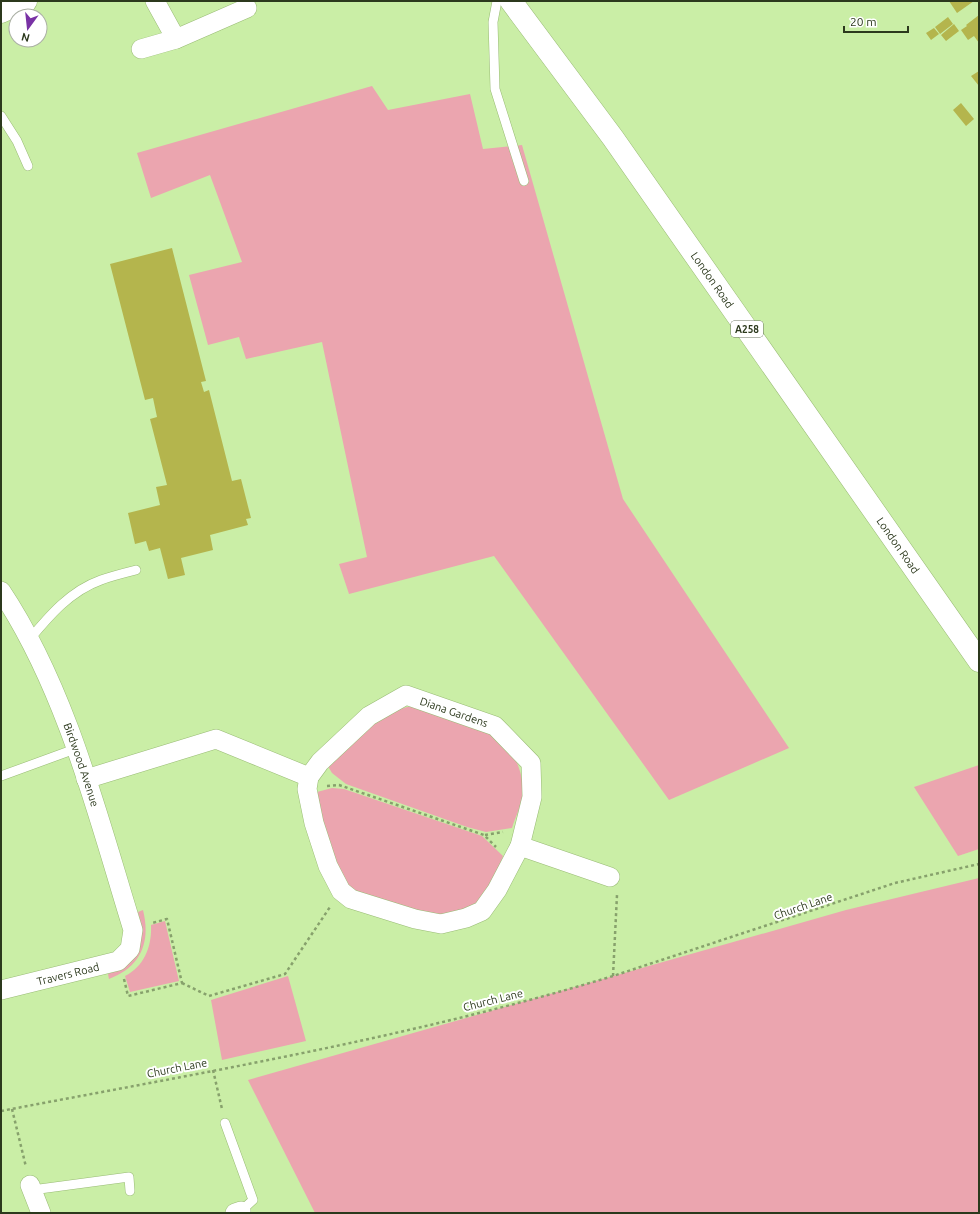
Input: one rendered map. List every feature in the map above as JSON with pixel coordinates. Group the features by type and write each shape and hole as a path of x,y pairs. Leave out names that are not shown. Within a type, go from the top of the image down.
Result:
{"main road":[{"path":"1,12 26,1"},
{"name":"London Road","path":"511,1 613,138 979,661"}],"street":[{"path":"155,1 176,39"},
{"path":"141,49 176,39 247,8"},
{"name":"Birdwood Avenue","path":"1,591 50,679 86,779 133,930 130,948"},
{"name":"Diana Gardens","path":"309,777 320,762 368,716 406,695 496,726 531,763 532,797 520,846 497,890 482,910 466,918 441,924 415,919 352,899 341,891"},
{"path":"86,779 216,739 309,777 307,790 314,823 328,866 341,891"},
{"path":"520,846 610,877"},
{"name":"Travers Road","path":"1,990 118,961 130,948"},
{"path":"31,1188 39,1212"}],"lane":[{"path":"497,1 493,22 495,89 524,181"},
{"path":"1,116 17,141 28,166"},
{"path":"29,640 56,609 74,595 100,580 136,570"},
{"path":"1,776 75,750"},
{"path":"226,1124 252,1200 239,1212"},
{"path":"31,1188 128,1177 130,1191"}],"path":[{"path":"339,785 484,835"},
{"name":"Church Lane","path":"1,1111 329,1047 568,990 896,883 960,867 979,864"},
{"path":"610,877 617,895 613,976"},
{"path":"123,977 128,996 182,983 209,996 285,974 341,891"},
{"path":"149,924 167,919 182,983"},
{"path":"213,1070 226,1124"},
{"path":"12,1109 31,1188"}],"shaded area":[{"path":"372,86 388,110 470,94 483,149 522,145 623,499 789,748 669,800 494,556 349,594 339,564 367,557 322,342 246,359 239,337 208,345 189,275 242,262 210,175 151,198 137,153"},
{"path":"413,706 481,728 499,738 509,749 517,763 523,786 521,802 512,828 486,832 467,827 346,784 332,773 326,763 355,737 366,728 390,714"},
{"path":"979,765 979,849 958,856 914,787"},
{"path":"332,788 344,789 482,836 503,856 495,879 474,911 432,916 359,893 344,884 324,827 317,792"},
{"path":"979,878 979,1213 315,1213 248,1080 846,910"},
{"path":"143,910 146,933 141,952 129,968 109,979 108,974 122,967 141,924 138,912"},
{"path":"165,921 179,981 130,992 125,976 138,967 146,954 150,940 151,925"},
{"path":"288,976 306,1041 222,1060 211,1000"}],"building":[{"path":"949,1 974,1 957,13"},
{"path":"979,15 979,43 974,36 968,40 961,30"},
{"path":"948,17 953,24 940,34 935,27"},
{"path":"954,24 959,31 946,41 941,35"},
{"path":"934,28 939,34 931,40 926,33"},
{"path":"979,71 979,86 971,76"},
{"path":"961,103 974,119 966,126 953,110"},
{"path":"172,248 206,381 201,382 204,392 209,390 232,481 241,479 251,518 246,519 248,525 210,535 213,550 181,558 185,575 168,579 160,548 149,551 146,541 135,544 128,513 160,505 156,487 167,485 150,419 157,417 153,398 145,400 110,264"}]}
